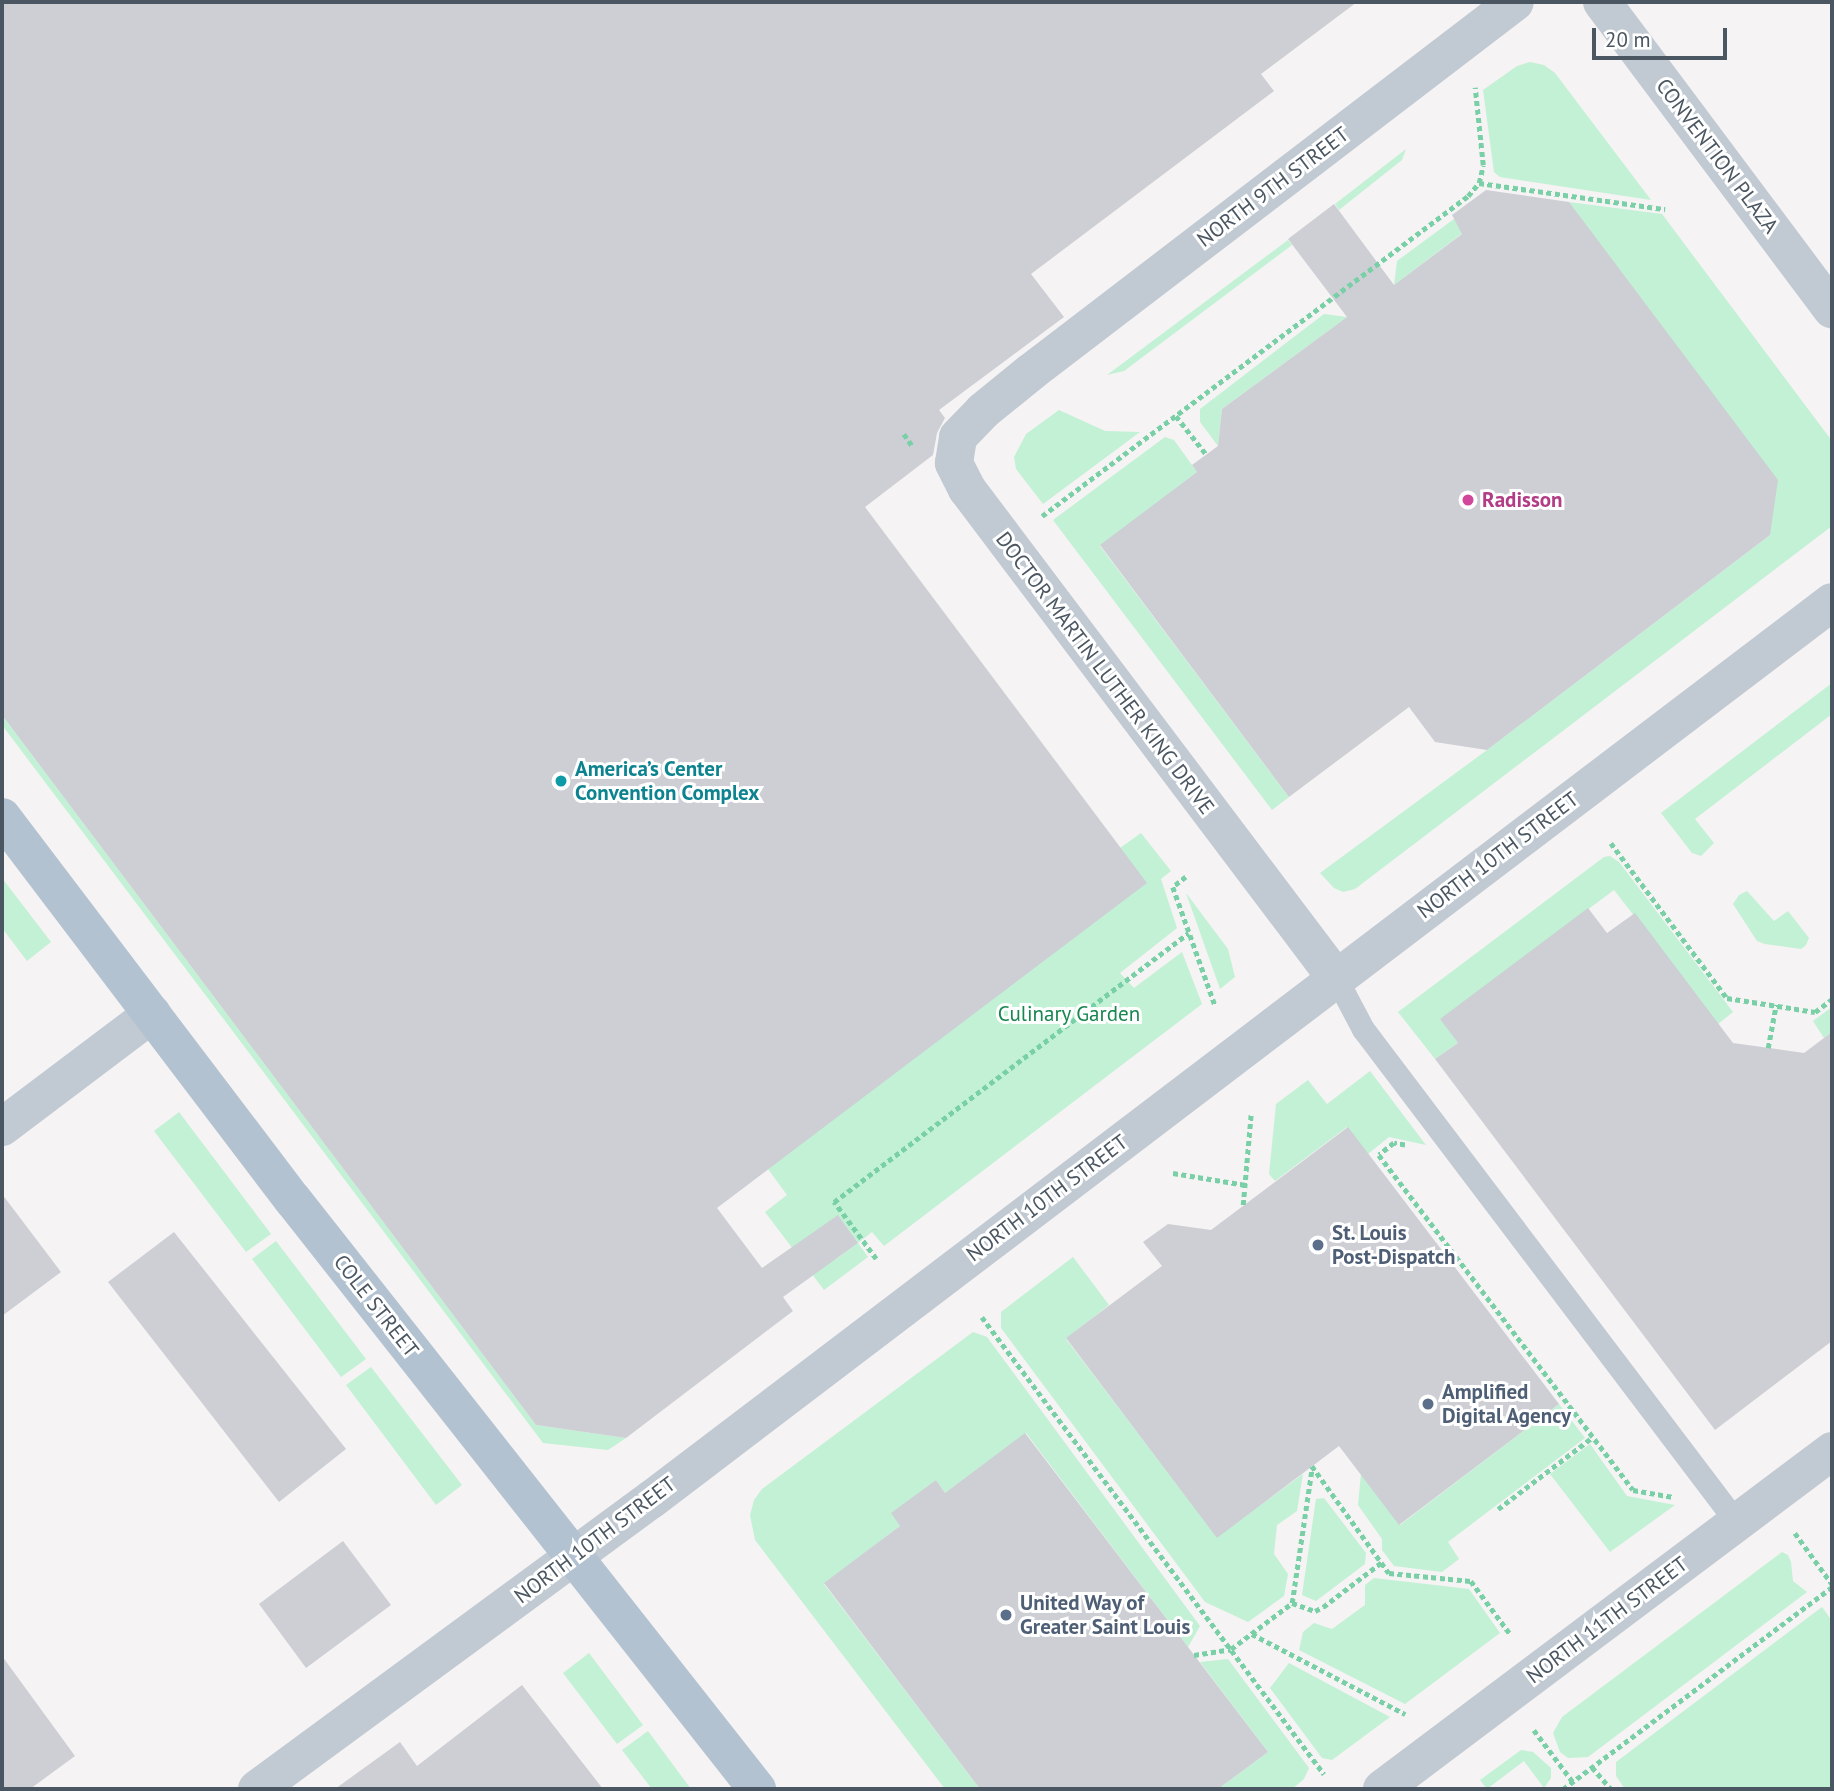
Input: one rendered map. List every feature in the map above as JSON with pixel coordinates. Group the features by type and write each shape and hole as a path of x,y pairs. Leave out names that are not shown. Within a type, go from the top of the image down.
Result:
{"main road":[{"name":"COLE STREET","path":"2,817 293,1200 757,1789"}],"street":[{"name":"NORTH 9TH STREET","path":"1031,372 1515,2"},
{"name":"CONVENTION PLAZA","path":"1602,2 1832,310"},
{"name":"DOCTOR MARTIN LUTHER KING DRIVE","path":"1031,372 983,411 958,437 954,463 967,489 1336,978"},
{"name":"NORTH 10TH STREET","path":"257,1789 573,1557 1832,602"},
{"path":"2,1127 152,1014"},
{"name":"NORTH 11TH STREET","path":"1382,1789 1832,1451"}],"lane":[{"path":"1336,978 1363,1029 1737,1523"}],"path":[{"path":"1041,517 1468,196 1479,183 1482,139 1475,87"},
{"path":"1479,183 1665,208"},
{"path":"1176,416 1206,454"},
{"path":"904,434 914,447"},
{"path":"1611,843 1727,998 1815,1012 1832,999"},
{"path":"1185,877 1173,887 1214,1005"},
{"path":"876,1259 834,1202 1189,933"},
{"path":"1768,1048 1776,1005"},
{"path":"1243,1206 1251,1114"},
{"path":"1417,1147 1394,1143 1379,1155 1633,1490 1679,1498"},
{"path":"1173,1173 1245,1185"},
{"path":"982,1317 1324,1774"},
{"path":"1498,1509 1593,1437"},
{"path":"1194,1655 1231,1649 1292,1604 1312,1466 1389,1573 1471,1581 1511,1635"},
{"path":"1563,1789 1832,1585 1795,1533"},
{"path":"1292,1604 1315,1611 1382,1562"},
{"path":"1252,1634 1405,1714"},
{"path":"1534,1730 1573,1782"},
{"path":"1592,1767 1611,1789"}],"green space":[{"path":"1530,62 1544,65 1555,73 1651,200 1500,177 1494,172 1483,90 1517,66"},
{"path":"1406,149 1402,160 1339,210 1335,204"},
{"path":"1569,202 1662,214 1832,441 1832,526 1355,889 1343,892 1334,888 1320,873 1770,535"},
{"path":"1454,219 1464,232 1394,285 1397,261"},
{"path":"1288,240 1292,245 1124,371 1107,375"},
{"path":"1324,314 1347,317 1222,409 1218,446 1200,422 1200,409"},
{"path":"1059,410 1105,431 1140,432 1043,504 1016,469 1014,457 1026,434"},
{"path":"1165,437 1174,440 1197,472 1100,546 1289,797 1272,810 1053,520"},
{"path":"1832,683 1832,714 1695,819 1714,843 1701,856 1692,853 1661,813"},
{"path":"2,715 536,1425 626,1438 608,1450 543,1443 2,725"},
{"name":"Culinary Garden","path":"1141,833 1171,871 1161,879 1177,928 1120,973 1134,988 1182,952 1202,1004 884,1246 872,1232 858,1243 868,1257 824,1290 765,1212 787,1195 768,1169 1120,848","holes":["838,1216 858,1243 836,1259 815,1232"]},
{"path":"1610,856 1619,862 1733,1012 1718,1024 1614,890 1441,1019 1458,1043 1435,1059 1398,1012 1604,857"},
{"path":"2,878 51,942 27,961 2,928"},
{"path":"1747,891 1774,921 1788,911 1809,938 1806,945 1801,949 1757,941 1733,904 1739,895"},
{"path":"1186,893 1228,949 1235,977 1220,989"},
{"path":"1832,1007 1832,1032 1824,1038 1813,1021"},
{"path":"1370,1071 1426,1145 1389,1137 1368,1154 1347,1127 1275,1181 1269,1174 1276,1104 1308,1080 1327,1104"},
{"path":"179,1112 271,1234 246,1252 154,1131"},
{"path":"276,1241 366,1359 341,1377 252,1259"},
{"path":"1073,1257 1109,1305 1066,1339 1217,1537 1303,1474 1297,1511 1277,1525 1274,1554 1288,1574 1284,1596 1248,1622 1205,1602 1001,1328 1001,1312"},
{"path":"973,1332 987,1337 1200,1626 1188,1647 1026,1433 945,1493 936,1480 892,1513 900,1526 824,1584 980,1789 945,1789 755,1540 750,1515 754,1500 762,1489"},
{"path":"371,1367 462,1485 436,1505 346,1385"},
{"path":"1559,1404 1585,1438 1448,1542 1459,1559 1442,1572 1394,1566 1382,1550 1382,1539 1358,1505 1361,1474 1400,1525"},
{"path":"1590,1444 1627,1496 1675,1505 1610,1552 1550,1474"},
{"path":"1324,1498 1366,1553 1365,1564 1316,1601 1302,1595 1316,1499"},
{"path":"1782,1552 1788,1555 1791,1562 1793,1581 1807,1592 1588,1757 1568,1758 1560,1752 1553,1733 1562,1717"},
{"path":"1374,1578 1469,1589 1500,1633 1405,1704 1299,1650 1303,1632 1314,1623 1332,1629 1365,1605 1365,1585"},
{"path":"1822,1607 1832,1621 1832,1789 1625,1789 1616,1776 1616,1762"},
{"path":"589,1653 643,1725 617,1744 563,1673"},
{"path":"1228,1659 1309,1768 1304,1779 1292,1789 1218,1789 1268,1752 1200,1662"},
{"path":"1289,1663 1390,1717 1332,1760 1322,1758 1270,1688"},
{"path":"648,1731 691,1789 652,1789 622,1750"},
{"path":"1521,1750 1533,1752 1551,1768 1551,1778 1544,1788 1524,1761 1487,1789 1480,1780"}],"building":[{"name":"America’s Center Convention Complex","path":"2,2 1357,2 1261,74 1274,91 1031,274 1064,317 939,410 945,418 937,433 933,455 865,507 1147,883 717,1208 762,1268 838,1215 858,1243 783,1297 793,1311 626,1438 536,1425 2,715"},
{"name":"Radisson","path":"1486,190 1569,202 1778,480 1770,535 1487,750 1435,742 1409,707 1289,797 1100,545 1197,472 1192,465 1218,446 1222,409 1347,317 1288,239 1334,204 1394,285 1462,234 1452,215"},
{"path":"1588,908 1607,933 1635,913 1733,1043 1804,1053 1832,1032 1832,1341 1715,1430 1435,1059 1458,1043 1440,1019"},
{"path":"1348,1127 1559,1404 1399,1525 1339,1446 1217,1538 1066,1338 1162,1266 1143,1242 1168,1224 1211,1230"},
{"path":"2,1194 61,1272 2,1316"},
{"path":"174,1232 346,1449 279,1502 108,1282"},
{"name":"United Way of Greater Saint Louis","path":"1025,1433 1268,1752 1218,1789 980,1789 824,1583 900,1526 891,1513 936,1480 945,1493"},
{"path":"343,1541 391,1605 306,1668 259,1604"},
{"path":"2,1656 75,1756 30,1789 2,1789"},
{"path":"522,1685 603,1789 335,1789 400,1742 417,1766"}],"place":[{"name":"Radisson","path":"1468,500"},
{"name":"America’s Center Convention Complex","path":"561,781"},
{"name":"St. Louis Post-Dispatch","path":"1318,1245"},
{"name":"Amplified Digital Agency","path":"1428,1404"},
{"name":"United Way of Greater Saint Louis","path":"1006,1615"}]}
